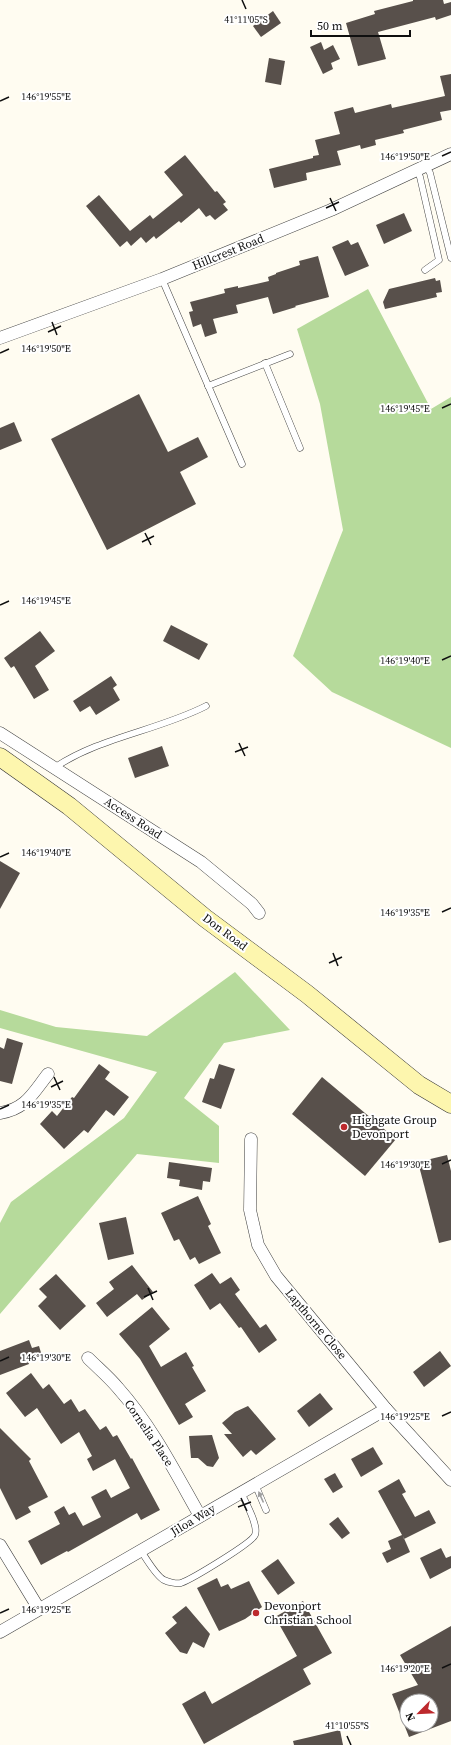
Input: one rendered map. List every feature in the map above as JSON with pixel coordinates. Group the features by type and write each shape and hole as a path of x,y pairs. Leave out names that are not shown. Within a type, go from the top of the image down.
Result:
{"main road":[{"name":"Don Road","path":"0,757 69,806 205,918 307,994 419,1085 451,1104"}],"street":[{"name":"Hillcrest Road","path":"0,338 162,279 331,210 451,154"},
{"name":"Access Road","path":"0,733 201,862 252,904 260,914"},
{"path":"0,1113 11,1111 26,1102 48,1074"},
{"name":"Lapthorne Close","path":"251,1139 250,1210 258,1245 276,1276 386,1409 451,1480"},
{"name":"Cornelia Place","path":"88,1358 118,1388 140,1415 165,1454 200,1516"},
{"name":"Jiloa Way","path":"0,1632 386,1409"},
{"path":"0,1545 39,1609"}],"lane":[{"path":"425,270 439,260 420,177 422,168 430,173 451,258"},
{"path":"162,279 242,464"},
{"path":"208,386 290,354"},
{"path":"265,363 300,448"},
{"path":"54,768 81,751 170,722 206,706"},
{"path":"255,1484 266,1510"},
{"path":"141,1551 162,1580 172,1582 184,1582 217,1563 247,1544 255,1536 257,1528 241,1492"}],"green space":[{"path":"368,289 431,409 451,397 451,748 332,692 293,656 343,530 320,404 297,329"},
{"path":"235,972 290,1030 224,1043 184,1098 219,1126 219,1163 137,1154 0,1314 0,1223 11,1202 124,1118 157,1072 0,1028 0,1010 56,1027 147,1036"}],"building":[{"path":"413,0 443,0 444,4 451,2 451,15 436,20 435,17 378,32 386,59 358,66 346,23 375,14 374,11"},
{"path":"273,11 281,23 261,37 253,26"},
{"path":"321,42 324,50 333,45 340,59 331,63 333,69 323,74 310,47"},
{"path":"269,58 285,61 281,85 265,82"},
{"path":"451,74 451,110 440,112 442,120 403,130 404,133 375,140 376,145 361,149 360,145 337,151 341,165 306,173 307,180 274,188 269,169 313,158 313,156 319,155 315,140 340,134 334,112 353,107 355,113 391,104 392,108 445,96 440,76"},
{"path":"185,155 215,192 217,191 226,202 223,204 228,210 215,220 210,215 206,217 199,208 181,223 179,221 156,239 154,236 146,243 141,237 131,246 127,241 120,247 86,206 99,195 130,231 150,215 153,219 183,195 164,172"},
{"path":"404,213 412,231 384,244 376,225"},
{"path":"348,240 351,245 358,242 369,266 345,276 332,247"},
{"path":"318,256 329,297 295,306 296,307 273,314 268,297 236,305 238,313 213,319 217,333 205,337 201,324 193,327 189,312 193,311 190,302 225,293 224,289 238,286 238,288 269,281 268,277 300,265 299,261"},
{"path":"435,278 436,281 440,280 442,292 436,293 437,297 385,309 383,302 389,289"},
{"path":"139,394 168,452 198,437 208,457 180,472 196,504 107,550 51,439"},
{"path":"14,422 22,441 0,450 0,428"},
{"path":"171,625 208,644 199,660 163,641"},
{"path":"40,631 55,651 35,666 49,690 34,699 14,666 11,668 4,658"},
{"path":"111,676 117,685 113,688 120,700 96,715 90,706 80,712 73,701"},
{"path":"162,746 169,766 135,778 128,758"},
{"path":"0,861 20,873 0,909"},
{"path":"7,1038 23,1043 12,1084 0,1081 0,1047 4,1049"},
{"path":"99,1064 110,1072 105,1079 129,1097 114,1116 106,1110 88,1133 84,1130 64,1149 40,1124 52,1111 57,1116 72,1097 74,1098"},
{"path":"219,1064 235,1069 221,1109 202,1102 210,1078 214,1079"},
{"name":"Highgate Group Devonport","path":"322,1077 396,1139 365,1176 292,1114"},
{"path":"447,1155 451,1171 451,1240 439,1243 418,1162"},
{"path":"169,1162 212,1168 210,1182 203,1181 202,1190 179,1186 180,1180 167,1178"},
{"path":"198,1196 211,1224 208,1226 221,1253 199,1264 195,1257 190,1260 179,1239 174,1241 161,1213"},
{"path":"126,1217 134,1254 108,1260 99,1223"},
{"path":"132,1265 153,1292 142,1300 137,1294 107,1317 96,1303 114,1289 109,1282"},
{"path":"212,1273 220,1284 231,1277 240,1290 235,1294 260,1328 266,1324 277,1340 259,1353 241,1327 239,1328 220,1303 210,1310 194,1285"},
{"path":"56,1274 86,1306 60,1330 38,1306 47,1297 39,1289"},
{"path":"152,1307 170,1329 149,1346 161,1367 186,1352 194,1366 192,1367 206,1391 185,1404 193,1417 179,1425 140,1359 119,1334"},
{"path":"29,1340 32,1348 39,1346 42,1356 28,1361 29,1364 0,1375 0,1351"},
{"path":"440,1351 451,1366 424,1387 413,1372"},
{"path":"31,1373 43,1389 49,1384 64,1404 71,1399 79,1412 85,1409 100,1430 106,1426 113,1437 117,1435 131,1459 132,1458 160,1510 141,1520 137,1513 68,1552 67,1551 41,1565 28,1541 60,1524 54,1512 64,1506 69,1515 75,1512 83,1526 101,1517 91,1497 106,1489 111,1498 130,1488 115,1459 93,1471 87,1459 92,1456 79,1432 61,1444 37,1408 25,1417 6,1393"},
{"path":"320,1393 333,1409 309,1427 297,1411"},
{"path":"248,1406 276,1439 256,1455 251,1450 243,1457 224,1434 232,1434 222,1423 235,1412"},
{"path":"0,1428 31,1459 29,1461 48,1497 28,1507 31,1512 16,1520 0,1488"},
{"path":"212,1435 219,1458 213,1467 207,1466 198,1458 191,1458 189,1436"},
{"path":"373,1447 383,1464 361,1477 351,1459"},
{"path":"335,1473 343,1487 333,1493 324,1479"},
{"path":"399,1479 406,1492 402,1494 415,1517 429,1510 436,1523 404,1539 410,1552 387,1563 382,1553 391,1549 388,1541 402,1535 378,1491"},
{"path":"338,1517 350,1533 342,1539 329,1524"},
{"path":"441,1548 446,1558 451,1556 451,1568 430,1579 420,1558"},
{"path":"278,1559 295,1583 278,1595 261,1571"},
{"path":"217,1578 221,1587 228,1584 231,1589 249,1581 262,1607 245,1619 219,1631 197,1588"},
{"path":"303,1601 332,1653 303,1669 311,1684 204,1744 182,1704 205,1691 212,1704 297,1656 275,1617"},
{"path":"186,1606 210,1634 204,1648 193,1642 187,1654 180,1652 165,1633 177,1623 172,1617"},
{"path":"451,1626 451,1721 439,1726 439,1693 399,1693 399,1712 392,1694 418,1685 400,1655"},
{"path":"340,1730 343,1745 294,1745 293,1741"},
{"path":"407,1733 420,1733 409,1737"}],"place":[{"name":"Highgate Group Devonport","path":"344,1127"},
{"name":"Devonport Christian School","path":"256,1613"}]}
